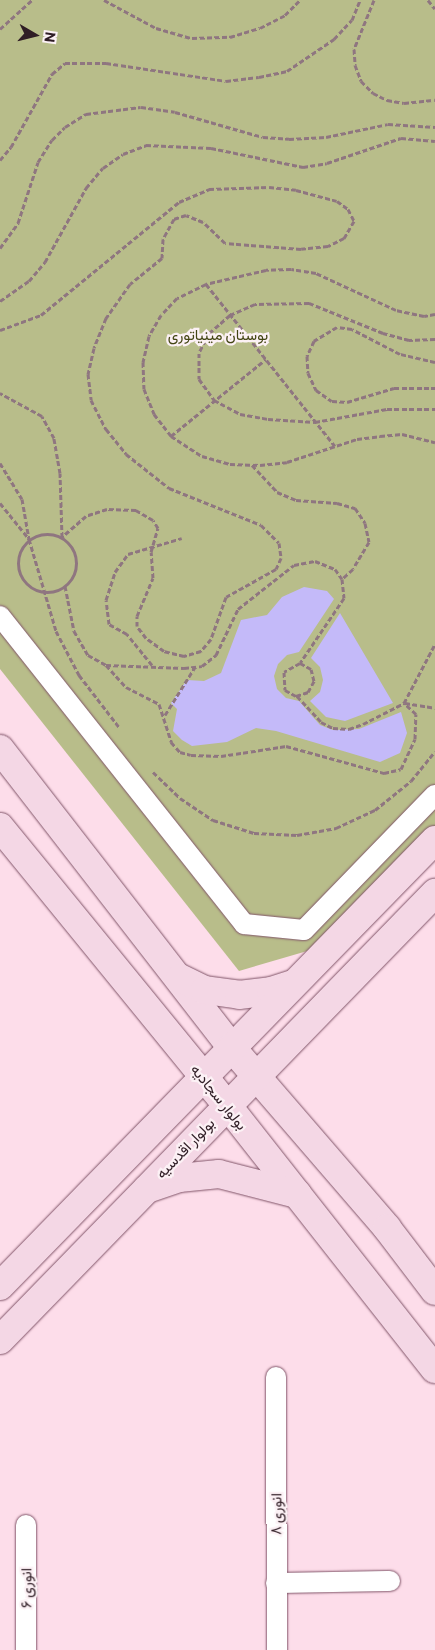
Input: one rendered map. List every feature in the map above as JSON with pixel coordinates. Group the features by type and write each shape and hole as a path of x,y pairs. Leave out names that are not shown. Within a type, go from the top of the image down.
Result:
{"main road":[{"path":"0,749 231,1046 387,1228 435,1291"},
{"name":"بولوار سجادیه","path":"0,827 202,1077 227,1105 435,1369"},
{"path":"0,1286 231,1046 435,840"},
{"name":"بولوار اقدسیه","path":"0,1340 435,893"},
{"path":"176,976 205,990 240,995 271,991 293,983"},
{"path":"146,1189 179,1178 219,1174 297,1194"}],"street":[{"path":"0,616 244,924 304,930 435,795"},
{"name":"انوری ۸","path":"276,1377 277,1650"},
{"name":"انوری ۶","path":"26,1525 26,1650"},
{"path":"276,1583 390,1581"}],"path":[{"path":"0,29 32,0"},
{"path":"104,0 156,28 192,38 230,37 260,28 285,15 300,0"},
{"path":"0,160 11,147 52,74 65,63 106,62 226,81 277,73 286,71 334,39 352,20 360,0"},
{"path":"374,0 354,49 355,65 361,81 373,93 387,100 404,103 435,100"},
{"path":"428,0 435,9"},
{"path":"0,248 18,223 38,162 52,140 65,126 86,114 140,107 174,112 263,137 289,139 326,137 388,124 435,128"},
{"path":"0,301 29,281 45,262 86,188 103,168 123,154 146,145 210,148 304,167 327,163 401,138 435,141"},
{"path":"0,330 42,314 179,202 209,189 269,187 296,190 337,201 348,209 354,220 344,238 328,246 301,249 225,243 203,222 186,215 174,220 163,238 162,258 130,284 106,318 88,374 91,400 106,429 126,454 169,488 261,525 279,543 281,558 276,569 226,597 211,639 201,652 184,656 164,651 146,638 137,626 136,616 153,578 150,561 158,528 153,520 136,510 107,509 86,516 62,537"},
{"path":"435,314 424,316 396,310 338,282 291,268 251,273 206,284 177,298 160,315 149,336 144,353 144,389 154,414 171,436 202,456 230,464 251,465 288,462 357,439 402,434 435,442"},
{"path":"206,284 335,446"},
{"path":"435,339 409,340 382,332 309,303 254,304 230,315 209,333 199,353 199,379 214,400 240,414 315,422 387,409 435,409"},
{"path":"435,362 400,354 352,329 337,327 314,341 307,356 308,373 316,390 332,401 347,402 394,388 435,388"},
{"path":"171,436 266,359"},
{"path":"0,393 42,416 54,438 60,473 62,537"},
{"path":"0,463 22,499 29,539 56,631 79,675 121,730"},
{"path":"251,465 277,492 296,500 337,503 355,508 366,523 369,542 353,569 342,579"},
{"path":"0,503 29,539"},
{"path":"40,534 62,537 71,545 76,561 73,578 65,586 44,592 24,581 19,571 18,559 29,539 40,534"},
{"path":"152,665 132,639 109,624 105,612 106,600 114,572 128,554 153,545 182,538"},
{"path":"106,664 202,666 216,655 238,609 294,565 315,561 335,569 342,579 344,598 338,610 300,663 288,667 282,678 285,690 296,696 321,722 333,728 349,729 404,703 435,708"},
{"path":"65,586 74,631 88,655 106,664 126,687 159,704 171,742 180,752 191,755 221,756 286,746 384,773 401,769 415,739 416,714 404,703"},
{"path":"404,703 435,644"},
{"path":"296,696 308,692 314,681 311,669 300,663"},
{"path":"164,715 195,667"},
{"path":"151,769 180,798 213,820 254,833 297,834 336,828 375,810 411,781 435,751"}],"green space":[{"name":"بوستان مینیاتوری","path":"0,0 435,0 435,829 321,947 239,971 0,669"}],"shaded area":[{"path":"304,587 327,591 334,599 299,652 287,655 278,664 274,676 277,689 286,698 299,701 320,725 333,730 359,729 401,712 407,733 400,753 380,762 276,731 256,728 227,742 192,746 182,740 173,731 177,709 171,703 187,680 204,681 221,673 241,620 267,615 282,597"},
{"path":"340,613 393,703 345,721 326,717 310,701 320,692 323,680 320,667 311,658"}]}
